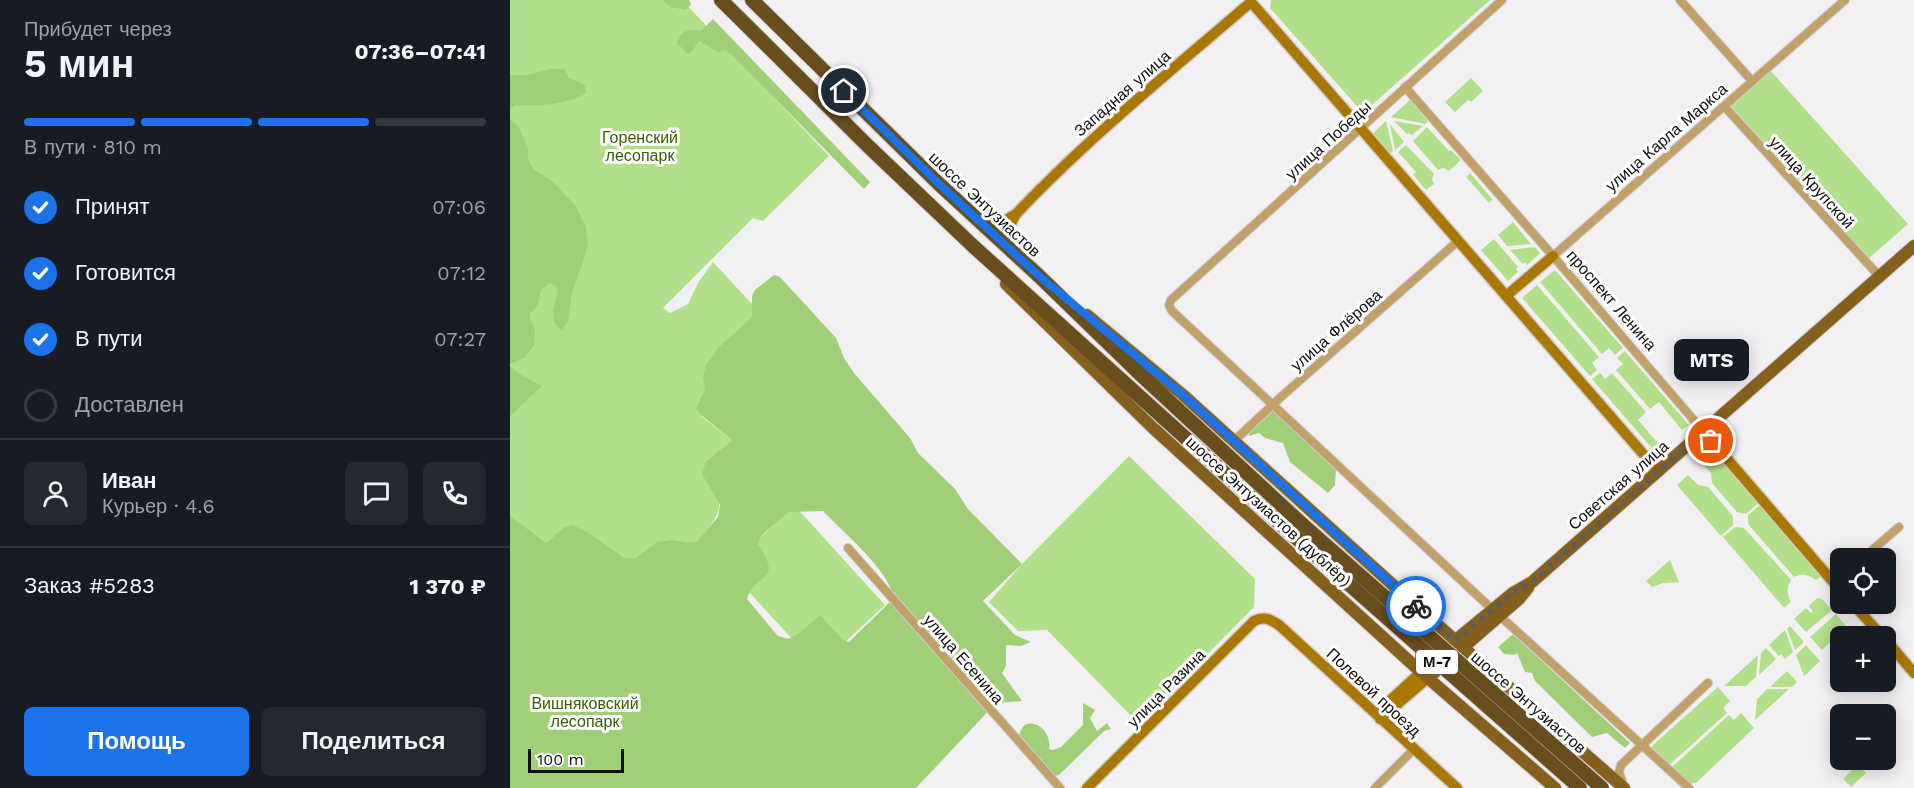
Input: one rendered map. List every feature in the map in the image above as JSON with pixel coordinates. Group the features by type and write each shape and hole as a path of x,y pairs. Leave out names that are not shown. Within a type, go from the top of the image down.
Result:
{"highway":[{"name":"шоссе Энтузиастов","path":"721,0 973,246 1293,535 1580,788"},
{"name":"шоссе Энтузиастов","path":"752,0 1140,374 1303,525 1602,788"}],"main road":[{"name":"шоссе Энтузиастов (дублёр)","path":"973,246 1020,297 1143,420 1425,675 1555,788"},
{"name":"Советская улица","path":"1425,675 1497,613 1519,599 1532,582 1914,246"},
{"name":"шоссе Энтузиастов (дублёр)","path":"1039,276 1144,361 1624,788"},
{"path":"1306,566 1322,573 1335,570 1343,556 1341,537"},
{"path":"1513,751 1509,746 1508,737 1510,726 1515,720 1531,715 1547,721"}],"street":[{"name":"улица Победы","path":"1273,404 1172,311 1169,305 1171,300 1502,0"},
{"path":"1680,0 1752,81"},
{"name":"улица Карла Маркса","path":"1506,296 1845,0"},
{"path":"1252,1 1658,471"},
{"name":"Западная улица","path":"1012,252 1006,233 1016,214 1059,168 1252,1"},
{"name":"проспект Ленина","path":"1405,87 1830,574"},
{"name":"улица Крупской","path":"1724,106 1880,277"},
{"path":"979,221 1001,223 1016,214"},
{"name":"улица Флёрова","path":"1234,441 1458,241"},
{"path":"1273,404 1689,788"},
{"path":"1875,548 1899,527"},
{"name":"улица Есенина","path":"848,548 1060,788"},
{"path":"1862,614 1873,626"},
{"name":"улица Разина","path":"1087,788 1254,621 1261,617 1270,619"},
{"name":"Полевой проезд","path":"1270,619 1456,788"},
{"path":"1896,652 1914,673"},
{"name":"Советская улица","path":"1378,717 1425,675"},
{"path":"1624,788 1619,772 1621,765 1708,683"},
{"path":"1375,788 1414,749"},
{"path":"1595,764 1621,765"}],"green space":[{"name":"Горенский лесопарк","path":"510,0 682,0 829,156 763,221 753,218 663,308 670,313 688,304 698,283 713,262 752,304 752,315 701,416 732,440 706,461 718,496 718,511 714,520 697,541 693,542 510,788"},
{"path":"663,0 689,0 691,4 686,10 670,7"},
{"path":"1271,0 1490,0 1363,113 1270,8"},
{"path":"713,19 870,182 864,189 731,54 724,50 718,52 699,41 688,54 677,43 684,32 701,31"},
{"path":"551,69 564,69 569,78 585,85 586,93 571,100 552,104 515,105 510,110 510,75 527,75"},
{"path":"1770,70 1908,224 1868,259 1730,105"},
{"path":"1471,78 1483,91 1471,102 1468,100 1455,112 1445,102"},
{"path":"1410,100 1428,121 1425,124 1391,117"},
{"path":"510,119 519,127 528,148 528,159 533,169 552,181 575,205 585,225 588,242 572,293 568,321 562,330 557,327 553,312 558,290 550,283 541,290 538,305 530,314 535,329 534,345 524,358 510,364"},
{"path":"1386,121 1393,151 1390,154 1372,134"},
{"path":"1394,121 1423,126 1412,135 1407,134"},
{"path":"1390,124 1404,142 1395,150"},
{"path":"1427,127 1449,151 1451,150 1461,160 1449,171 1443,168 1438,170 1413,141"},
{"path":"1406,145 1434,174 1432,179 1434,184 1426,190 1413,175 1416,172 1398,152"},
{"path":"1470,173 1493,200 1489,203 1466,177"},
{"path":"1513,222 1531,244 1507,246 1498,235"},
{"path":"1494,239 1518,267 1516,269 1518,272 1508,281 1481,250"},
{"path":"1535,247 1540,253 1527,265 1525,262 1523,264 1510,250"},
{"path":"1555,270 1623,348 1615,355 1609,348 1602,354 1540,282"},
{"name":"Вишняковский лесопарк","path":"774,275 780,277 836,338 844,358 854,373 910,438 918,453 955,489 968,509 1022,564 983,601 1015,635 1031,642 1021,646 1006,645 1006,666 1002,673 1022,701 996,703 916,788 510,788 510,516 546,543 565,527 573,525 589,533 624,558 636,558 657,542 697,541 718,517 720,505 702,474 706,461 732,440 701,415 696,408 705,390 703,377 706,365 721,345 752,315 752,296 755,290","holes":["823,511 878,568 891,589 891,601 849,642 843,640 820,615 797,635 788,639 778,636 747,599 751,590 766,576 768,571 769,565 758,544 761,536 789,512"]},
{"path":"1537,285 1599,357 1592,363 1597,370 1590,376 1522,298"},
{"path":"1625,351 1689,425 1682,430 1659,402 1650,409 1616,370 1623,364 1617,358"},
{"path":"510,366 542,386 510,416"},
{"path":"1600,373 1605,379 1612,373 1646,412 1638,420 1662,448 1656,453 1592,379"},
{"path":"1272,409 1336,470 1335,485 1328,493 1290,462 1283,443 1265,438 1259,433 1249,436 1249,432"},
{"path":"1714,452 1758,503 1746,514 1737,512 1712,483 1711,473 1702,463"},
{"path":"1129,456 1255,579 1254,607 1139,724 1047,630 1018,631 989,602 1022,564"},
{"path":"1688,475 1698,485 1708,487 1733,516 1733,525 1721,536 1677,485"},
{"path":"1760,505 1821,576 1816,580 1805,575 1794,577 1748,524 1748,515"},
{"path":"795,506 885,605 841,646 795,642 748,591 742,554"},
{"path":"1735,527 1744,528 1791,580 1788,591 1791,602 1784,608 1723,537"},
{"path":"1670,560 1679,582 1663,583 1652,587 1646,581"},
{"path":"1817,598 1822,599 1830,608 1830,612 1806,632 1794,619 1806,608 1811,613 1813,612 1809,606"},
{"path":"1836,614 1845,625 1830,626 1830,643 1822,650 1810,637"},
{"path":"1790,626 1804,642 1795,650 1787,629"},
{"path":"1785,630 1793,652 1785,659 1769,645"},
{"path":"1513,634 1630,743 1625,748 1607,733 1592,737 1535,681 1532,673 1525,672 1517,653 1504,654 1498,647"},
{"path":"1806,645 1820,661 1804,676 1796,655"},
{"path":"1766,648 1776,659 1759,675 1761,653"},
{"path":"1758,655 1756,677 1746,686 1724,686"},
{"path":"1787,671 1797,682 1792,687 1770,687"},
{"path":"1718,687 1730,701 1723,708 1727,713 1668,766 1651,749 1653,745"},
{"path":"1767,689 1789,689 1755,720 1757,699"},
{"path":"1083,703 1095,710 1090,718 1097,731 1107,723 1111,729 1104,731 1059,775 1055,776 1019,738 1021,730 1025,725 1036,725 1046,734 1049,749 1061,747 1083,725"},
{"path":"1741,713 1754,728 1696,783 1688,784 1671,768 1729,715 1734,720"},
{"path":"1852,770 1863,770 1866,773 1851,787 1843,779"}],"way so far":[{"path":"1416,606 1455,640 1513,593 1532,582 1704,432 1711,441"}],"place":[{"name":"MTS","path":"1711,441"}],"route":[{"path":"844,91 938,183 1039,276 1183,395 1416,606"}]}
